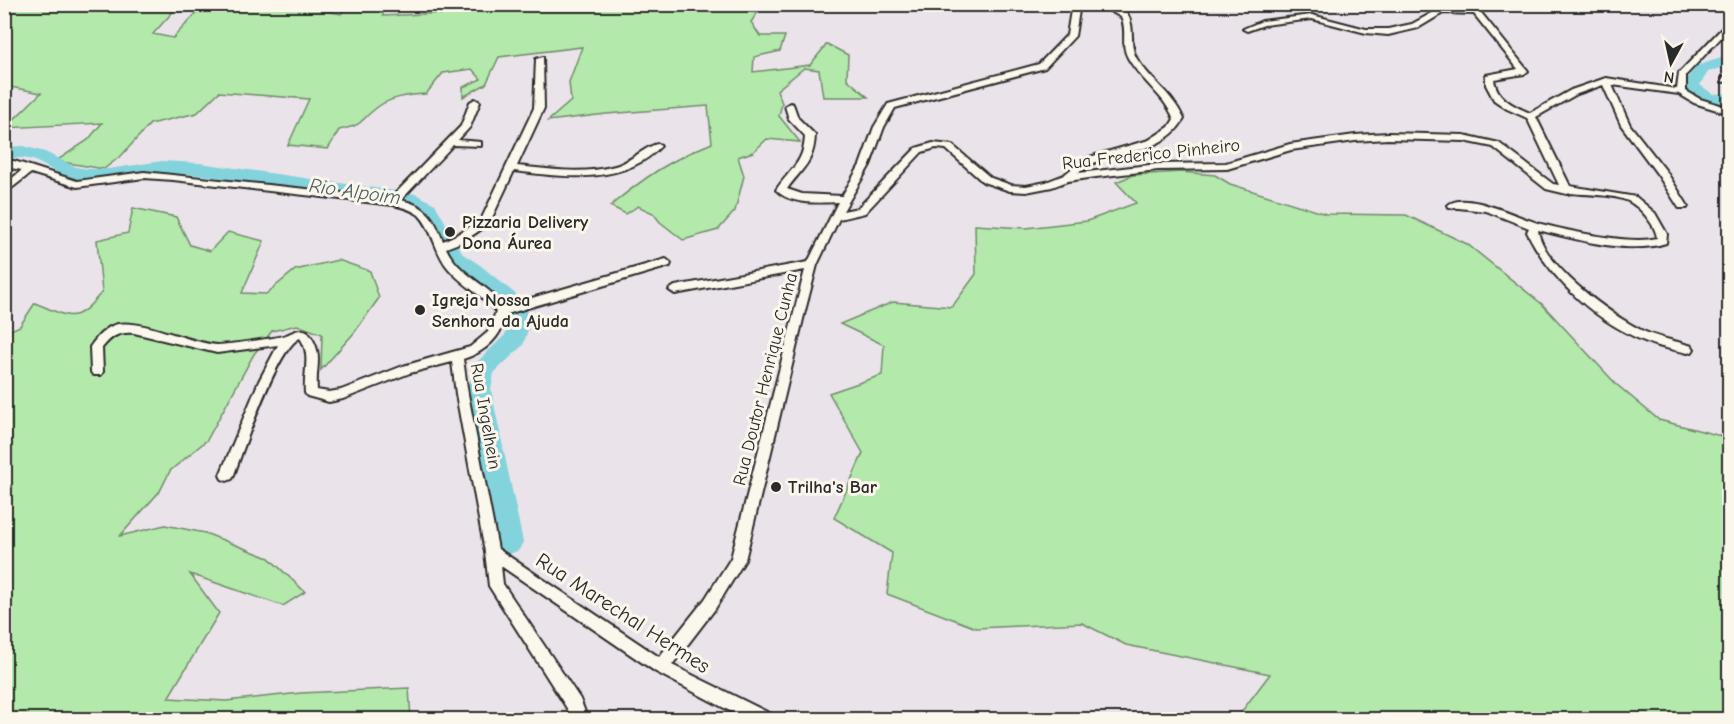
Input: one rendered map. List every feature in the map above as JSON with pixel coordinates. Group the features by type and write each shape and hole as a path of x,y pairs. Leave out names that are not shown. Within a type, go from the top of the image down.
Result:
{"street":[{"name":"Rua Doutor Henrique Cunha","path":"661,667 710,604 738,560 812,265 835,216 865,165 879,127 891,106 1042,66 1071,36 1074,30 1076,4"},
{"path":"1066,178 1085,162 1162,139 1178,123 1179,119 1176,108 1129,53 1127,46 1131,31 1124,9 1101,4"},
{"path":"1393,4 1398,7 1407,4"},
{"path":"1467,4 1475,9 1474,12 1524,71 1489,77 1493,90 1504,104 1531,116 1567,191"},
{"path":"1247,29 1262,23 1312,17 1366,31 1388,32 1415,26 1441,10 1474,12"},
{"path":"1681,92 1682,75 1730,22"},
{"path":"440,246 460,238 485,222 539,108 540,59"},
{"path":"1531,116 1574,92 1606,81 1681,92 1697,101 1730,111"},
{"path":"1606,81 1626,125 1662,173 1683,206"},
{"path":"393,202 465,127 475,102"},
{"path":"790,106 794,119 810,135 811,152 798,172 781,190 790,196 827,200 845,199"},
{"name":"Rua Frederico Pinheiro","path":"835,216 861,211 867,207 920,150 931,146 949,147 987,180 997,185 1026,189 1048,185 1066,178 1158,167 1227,165 1290,147 1355,138 1430,137 1464,138 1496,145 1544,184 1567,191 1607,194 1632,199 1652,215 1662,234 1662,240 1649,244 1632,243 1535,226"},
{"path":"451,142 478,144"},
{"path":"510,168 559,173 612,170 627,165 656,146"},
{"path":"4,164 14,164 77,184 152,175 393,202 418,210 430,223 446,259 456,271 488,294 502,311 666,263"},
{"path":"4,191 29,169"},
{"path":"1453,206 1495,209 1535,226 1532,232 1536,242 1573,289 1633,330 1656,341 1688,349"},
{"path":"675,290 812,265"},
{"name":"Rua Ingelhein","path":"502,311 494,333 485,343 474,352 457,356 496,586 574,705 580,720"},
{"path":"98,372 96,347 106,335 118,328 134,329 217,350 288,339 303,334 309,341 315,358 309,382 311,393 329,397 343,394 407,369 457,356"},
{"path":"227,475 276,358 288,339"},
{"name":"Rua Marechal Hermes","path":"492,552 661,667 765,720"}],"green space":[{"path":"5,4 179,5 153,34 173,38 204,5 298,5 341,14 348,5 383,5 383,16 444,13 452,4 757,5 758,12 751,22 760,36 785,36 780,51 754,57 753,72 810,65 827,44 848,55 847,79 868,97 823,97 819,70 804,68 777,90 782,103 779,116 800,142 767,139 753,152 738,157 744,176 735,211 718,230 683,240 660,222 653,213 638,206 626,214 610,206 658,170 712,143 708,106 548,121 571,101 569,82 582,47 499,57 486,84 463,97 463,87 481,79 472,69 443,73 426,94 393,99 375,109 358,124 339,130 328,149 288,145 309,99 219,92 197,113 150,124 122,155 104,169 56,161 88,140 102,123 5,128 41,93 5,86"},
{"path":"1181,172 1215,175 1230,184 1326,214 1406,215 1467,244 1542,304 1616,384 1659,420 1729,438 1729,719 1231,719 1239,715 1270,674 1126,645 1082,623 976,628 887,594 892,553 834,518 863,453 829,393 882,375 884,345 840,324 893,302 952,307 976,274 975,225 1026,228 1087,221 1136,203 1116,182 1133,175"},
{"path":"133,208 176,217 190,245 210,251 228,232 264,241 242,293 266,294 295,270 338,260 370,271 379,298 354,333 321,370 322,334 297,325 272,331 254,354 207,440 170,471 160,491 120,536 165,525 205,533 269,558 305,592 283,606 190,574 219,613 168,698 226,701 301,693 409,688 411,719 5,719 4,333 20,326 35,303 72,316 93,303 102,292 97,240 128,233"}],"waterway":[{"path":"1730,60 1702,69 1691,85 1699,94 1708,98 1718,100 1730,98"},
{"name":"Rio Alpoim","path":"4,153 23,152 39,156 71,172 88,175 108,175 162,167 200,169 416,200 428,208 455,259 473,270 510,301 521,318 515,339 484,369 479,390 510,542"}],"place":[{"name":"Pizzaria Delivery Dona Áurea","path":"450,232"},
{"name":"Igreja Nossa Senhora da Ajuda","path":"420,310"},
{"name":"Trilha's Bar","path":"776,487"}]}
